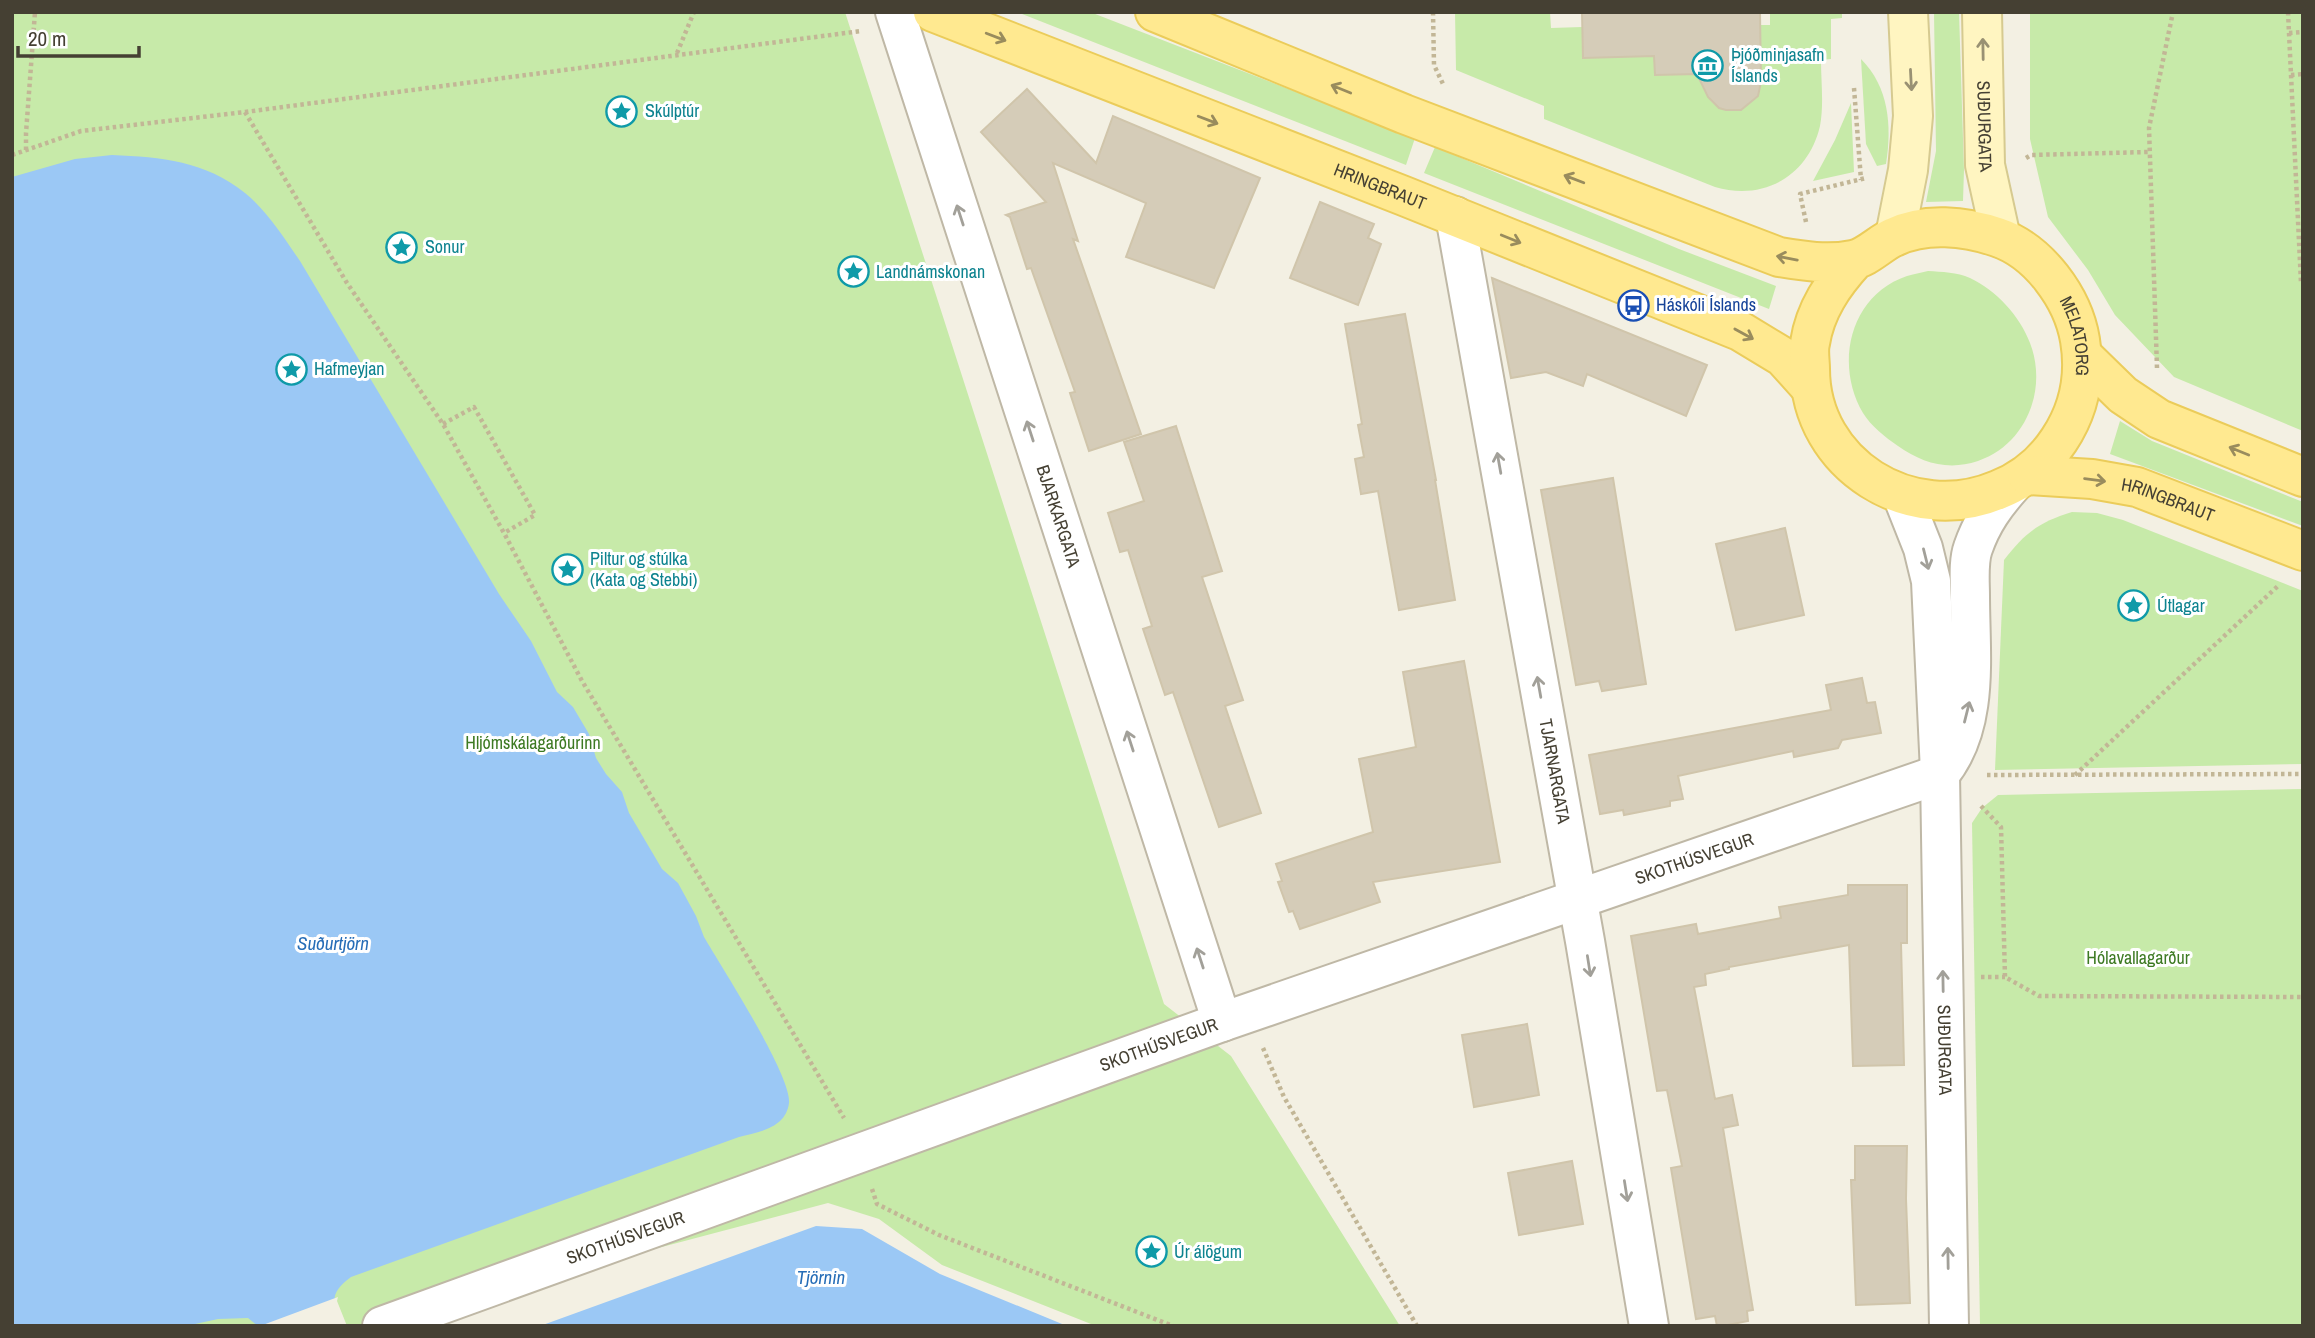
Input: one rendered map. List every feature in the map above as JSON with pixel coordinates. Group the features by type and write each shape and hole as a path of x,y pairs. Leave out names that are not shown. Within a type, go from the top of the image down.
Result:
{"main road":[{"name":"HRINGBRAUT","path":"933,12 1455,216 1740,331 1783,358 1810,387"},
{"path":"1154,12 1404,114 1779,257 1814,262 1855,260"},
{"path":"1895,236 1908,170 1913,116 1908,12"},
{"name":"SUÐURGATA","path":"1982,12 1985,165 2001,238"},
{"name":"MELATORG","path":"1930,227 1966,228 2001,238 2036,260 2064,294 2077,325 2083,356 2080,395 2069,425 2051,452 2020,480 1984,496 1956,501 1931,501 1902,495 1879,485 1853,466 1832,442 1818,415 1810,387 1809,344 1820,308 1835,282 1855,260 1895,236 1930,227"},
{"path":"2083,356 2123,395 2159,419 2303,477"},
{"name":"HRINGBRAUT","path":"2020,480 2092,479 2137,487 2294,565"}],"street":[{"name":"BJARKARGATA","path":"895,12 1222,1022"},
{"name":"TJARNARGATA","path":"1455,216 1577,899 1649,1326"},
{"path":"1940,774 1949,763 1959,742 1969,702 1972,550 1989,511 2020,480"},
{"name":"SUÐURGATA","path":"1902,495 1923,548 1931,581 1940,774 1949,1326"},
{"name":"SKOTHÚSVEGUR","path":"382,1326 1222,1022 1940,774"}],"path":[{"path":"26,150 35,12"},
{"path":"677,54 694,12"},
{"path":"1433,12 1434,65 1443,85"},
{"path":"2157,376 2148,128 2173,12"},
{"path":"2288,12 2295,158 2300,200 2301,284 2303,283"},
{"path":"12,155 81,131 862,31"},
{"path":"2289,33 2303,32"},
{"path":"2291,75 2303,74"},
{"path":"1854,88 1861,180"},
{"path":"245,111 347,283 443,424 582,681 850,1127"},
{"path":"2293,116 2303,116"},
{"path":"2017,161 2031,155 2148,152"},
{"path":"2295,158 2303,158"},
{"path":"443,424 474,407 535,515 504,533"},
{"path":"2075,775 2294,565"},
{"path":"1983,775 2303,774"},
{"path":"1977,802 2001,827 2005,977"},
{"path":"1975,977 2005,977 2039,996 2303,997"},
{"path":"1260,1039 1284,1097 1417,1326"},
{"path":"868,1178 877,1204 939,1236 1172,1326"}],"green space":[{"name":"Hljómskálagarðurinn","path":"12,12 845,12 1164,1004 1231,1056 1400,1326 1096,1326 942,1265 879,1219 828,1203 363,1326 12,1326"},
{"path":"1017,12 1090,12 1415,138 1406,165"},
{"path":"1455,12 1550,12 1551,28 1582,27 1583,58 1654,56 1655,75 1704,72 1707,95 1713,103 1727,110 1735,110 1750,103 1760,89 1760,25 1770,25 1770,12 1842,12 1842,18 1831,19 1831,59 1821,60 1820,126 1814,144 1805,159 1781,181 1750,191 1715,187 1544,119 1544,106 1456,70"},
{"path":"1934,12 1959,12 1963,201 1926,202 1936,151"},
{"path":"2030,12 2303,12 2303,431 2174,377 2115,315 2088,270 2048,217 2030,139"},
{"path":"1861,59 1878,82 1888,121 1886,164 1877,166 1866,144"},
{"path":"1851,103 1854,172 1813,181 1835,140"},
{"path":"1435,147 1679,249 1776,286 1769,309 1424,173"},
{"path":"1928,271 1965,276 1989,289 2020,323 2035,361 2034,396 2020,429 1995,453 1967,464 1936,464 1907,452 1874,427 1863,413 1854,394 1849,353 1860,315 1872,299 1888,285 1907,276"},
{"path":"2120,421 2152,441 2303,502 2303,526 2110,454"},
{"path":"2072,512 2097,513 2123,520 2303,591 2303,764 1995,770 2004,560 2034,530 2050,520"},
{"name":"Hólavallagarður","path":"2303,789 2303,1326 1980,1326 1972,823 1982,808 1998,795"}],"water":[{"name":"Suðurtjörn","path":"112,155 166,159 199,167 230,182 268,216 300,261 499,594 531,641 557,692 573,707 589,734 596,758 622,792 629,813 662,869 678,883 704,937 768,1046 787,1089 787,1111 783,1118 770,1128 351,1277 339,1288 335,1299 343,1326 258,1326 248,1318 218,1319 186,1326 12,1326 12,177 75,159"},
{"name":"Tjörnin","path":"816,1226 862,1229 940,1274 1067,1326 540,1326"}],"pier":[{"path":"338,1297 337,1301 347,1326 260,1326"}],"building":[{"name":"Þjóðminjasafn Íslands","path":"1582,12 1760,12 1761,82 1758,96 1741,110 1726,110 1719,108 1708,97 1697,74 1655,75 1654,56 1583,58"},
{"path":"1027,89 1096,163 1113,116 1260,178 1214,288 1126,257 1146,203 1053,163 1078,241 1073,239 1141,434 1089,451 1070,393 1075,392 1031,268 1027,269 1010,217 1006,215 1046,202 981,132"},
{"path":"1320,202 1374,224 1368,238 1381,244 1358,305 1290,278"},
{"path":"1492,278 1707,365 1686,416 1587,374 1583,386 1546,372 1511,378"},
{"path":"1405,314 1455,600 1399,610 1378,491 1361,494 1355,459 1364,457 1358,425 1362,424 1345,324"},
{"path":"1176,426 1222,571 1202,577 1243,700 1225,706 1261,813 1219,827 1173,692 1165,695 1143,629 1152,626 1128,550 1120,552 1108,513 1144,501 1124,442"},
{"path":"1613,478 1646,684 1602,691 1599,681 1576,685 1541,490"},
{"path":"1785,528 1804,615 1736,630 1716,544"},
{"path":"1464,661 1500,862 1373,882 1380,902 1300,929 1293,911 1289,912 1278,882 1282,881 1276,864 1373,832 1359,759 1416,747 1403,672"},
{"path":"1862,678 1867,703 1875,702 1881,733 1842,740 1838,748 1794,757 1793,751 1678,776 1683,799 1670,801 1670,806 1624,815 1623,810 1600,814 1589,755 1831,710 1826,685"},
{"path":"1848,885 1907,885 1907,943 1901,943 1904,1065 1853,1066 1849,945 1729,967 1705,974 1706,985 1694,987 1715,1099 1732,1095 1738,1125 1723,1128 1753,1310 1747,1311 1748,1321 1717,1326 1715,1316 1696,1319 1671,1168 1682,1166 1667,1090 1657,1091 1631,936 1696,924 1698,934 1781,918 1779,907 1848,895"},
{"path":"1527,1024 1539,1095 1474,1107 1462,1035"},
{"path":"1855,1146 1907,1146 1910,1303 1856,1305 1851,1180 1855,1180"},
{"path":"1572,1161 1583,1224 1519,1235 1508,1173"}],"place":[{"name":"Þjóðminjasafn Íslands","path":"1708,65"},
{"name":"Skúlptúr","path":"622,111"},
{"name":"Sonur","path":"402,247"},
{"name":"Landnámskonan","path":"853,272"},
{"name":"Háskóli Íslands","path":"1633,305"},
{"name":"Hafmeyjan","path":"291,369"},
{"name":"Piltur og stúlka (Kata og Stebbi)","path":"567,569"},
{"name":"Útlagar","path":"2134,606"},
{"name":"Úr álögum","path":"1151,1252"}]}
